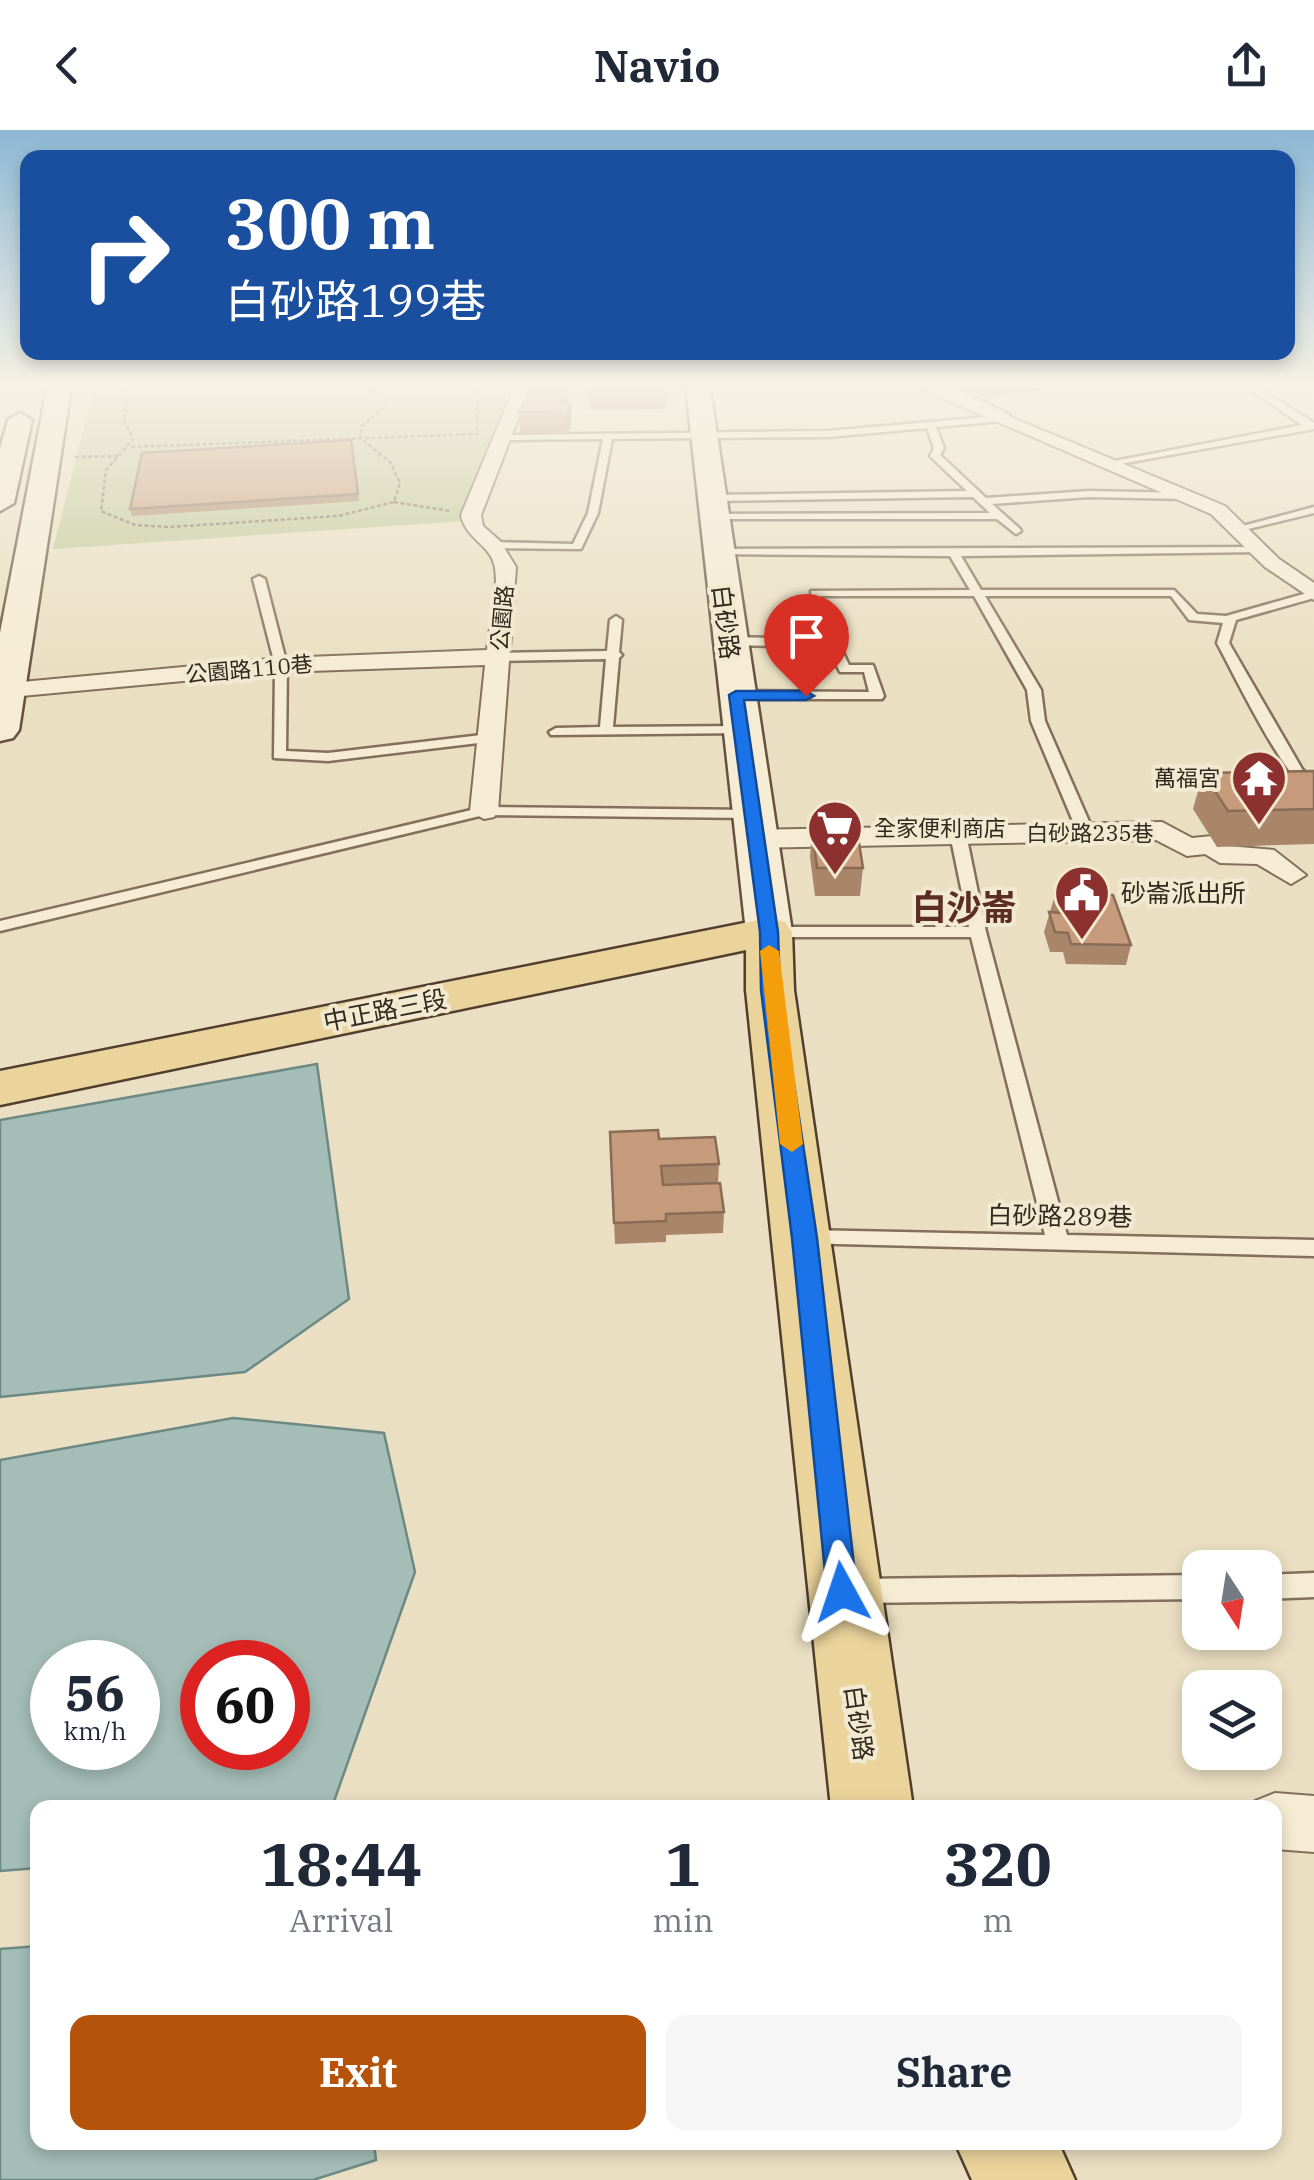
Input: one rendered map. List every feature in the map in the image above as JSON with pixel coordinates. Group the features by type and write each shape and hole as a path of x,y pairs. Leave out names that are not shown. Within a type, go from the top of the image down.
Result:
{"main road":[{"name":"中正路三段","path":"0,1088 769,932"},
{"name":"白砂路","path":"769,932 770,990 804,1238 842,1592 871,1800"},
{"path":"1008,2150 1026,2180"}],"street":[{"path":"0,730 43,484"},
{"path":"471,515 484,484"},
{"name":"白砂路","path":"709,484 769,932"},
{"path":"1158,484 1188,496 1240,528 1314,594"},
{"name":"公園路","path":"471,515 472,528 493,545 506,567 484,810"},
{"name":"公園路110巷","path":"4,692 281,665 499,657"},
{"name":"白砂路235巷","path":"753,827 958,834 1162,831 1187,847 1212,846 1220,854 1264,856 1302,875"},
{"path":"1282,1822 1314,1824"}],"lane":[{"path":"493,545 577,547 594,513 600,484"},
{"path":"965,484 1016,531"},
{"path":"712,507 1089,494 1188,496"},
{"path":"712,507 998,516"},
{"path":"1240,528 1314,510"},
{"path":"717,551 1261,549"},
{"path":"952,552 1034,690 1038,721 1086,833"},
{"path":"259,579 281,665 279,755 328,757 490,738"},
{"path":"824,642 815,593 1174,593 1194,617 1230,620 1242,612 1314,594"},
{"path":"606,732 616,654 616,620"},
{"path":"1230,620 1223,643 1296,772 1314,791"},
{"path":"556,732 606,732 877,696 869,668 844,669 833,643 729,641"},
{"path":"499,657 616,654"},
{"path":"0,926 484,810 753,827"},
{"path":"958,834 978,932 1058,1243"},
{"path":"769,932 978,932"},
{"name":"白砂路289巷","path":"804,1238 1314,1248"},
{"path":"1282,1586 1314,1585"},
{"path":"842,1592 1182,1588"}],"path":[{"path":"102,484 100,511 121,524 162,529 242,519 320,520 366,514 394,502 471,515"},
{"path":"394,502 400,484"}],"green space":[{"path":"70,484 480,484 466,521 53,549"}],"water":[{"path":"317,1064 349,1299 245,1372 0,1397 0,1120"},
{"path":"233,1418 384,1433 415,1572 334,1800 30,1800 30,1869 0,1871 0,1460"},
{"path":"30,1947 30,2150 375,2150 376,2160 313,2180 0,2180 0,1949"}],"building":[{"path":"135,484 357,484 358,494 130,509"},
{"path":"1314,771 1314,809 1228,811 1203,773"},
{"path":"812,829 857,830 863,868 817,868"},
{"path":"1055,895 1113,895 1131,945 1071,944 1068,933 1055,932 1049,912 1061,913"},
{"path":"658,1130 659,1139 715,1137 719,1164 661,1166 663,1185 720,1183 724,1212 666,1214 666,1221 614,1223 610,1132"}],"slow traffic":[{"path":"769,951 770,990 792,1144"}],"place":[{"name":"萬福宮","path":"1259,827"},
{"name":"全家便利商店","path":"835,877"},
{"name":"砂崙派出所","path":"1082,942"}],"district":[{"name":"白沙崙","path":"964,908"}],"route":[{"path":"806,696 736,695 769,932 770,990 804,1238 842,1592"}]}
